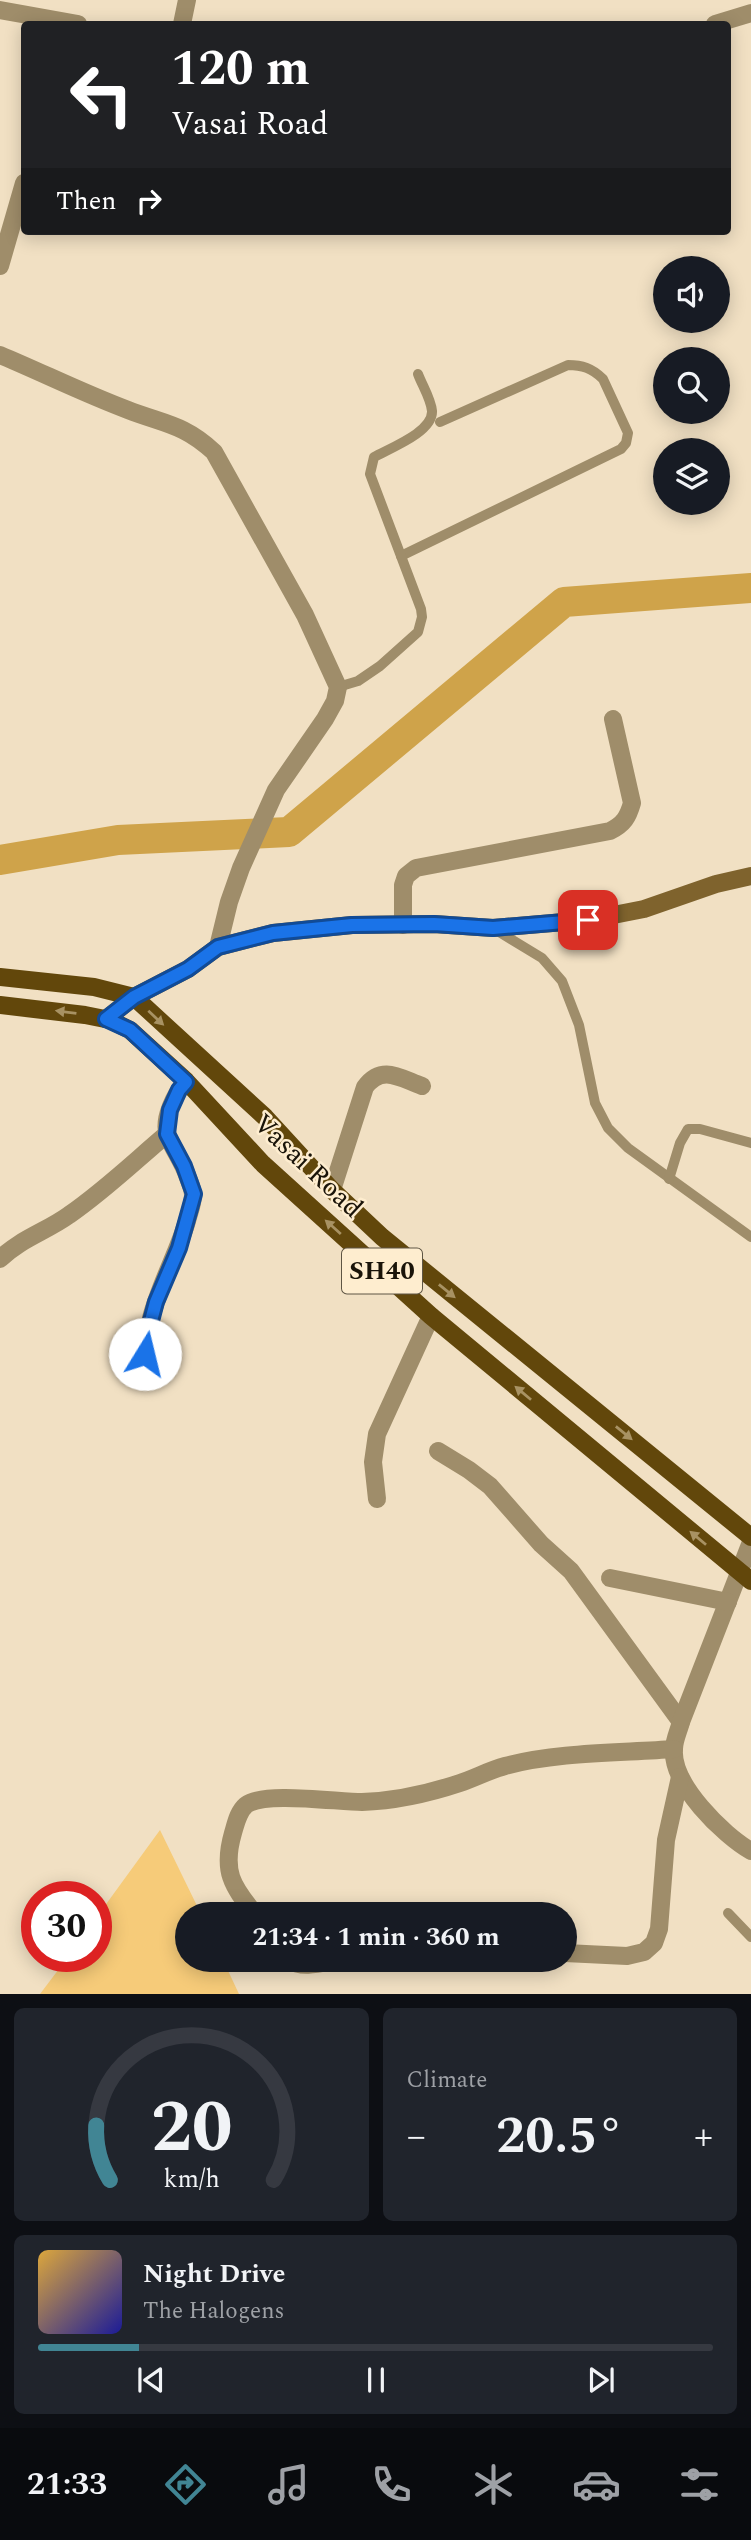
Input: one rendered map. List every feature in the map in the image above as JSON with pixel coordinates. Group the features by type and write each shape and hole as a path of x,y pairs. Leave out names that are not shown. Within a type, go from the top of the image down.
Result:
{"main road":[{"name":"Vasai Road","path":"0,977 94,987 134,997 265,1117 332,1190 382,1237 751,1540"},
{"name":"Vasai Road","path":"0,1005 106,1019 130,1030 186,1082 263,1164 431,1316 745,1577"}],"street":[{"path":"183,21 187,0"},
{"path":"0,10 59,21"},
{"path":"725,21 751,13"},
{"path":"1,255 21,192"},
{"path":"0,355 129,411 178,426 197,437 214,452 305,615 338,687 335,701 325,719 276,790 241,868 218,947"},
{"path":"403,925 405,876 416,868 610,831 622,825 629,815 632,803 613,719"},
{"path":"106,1019 134,997 188,969 218,947 273,933 352,925 493,928 588,920 644,908 716,884 751,876"},
{"path":"332,1190 365,1087 380,1074 390,1074 422,1086"},
{"path":"150,1370 145,1354 147,1336 156,1302 179,1248 194,1194 184,1166 167,1134 170,1110 179,1090 186,1082"},
{"path":"0,1259 10,1249 61,1221 87,1203 167,1134"},
{"path":"377,1499 373,1462 377,1434 431,1316"},
{"path":"438,1451 490,1486 541,1544 571,1571 681,1722"},
{"path":"751,1540 745,1577 728,1602 681,1722 674,1749 675,1764 680,1777 713,1822 751,1852"},
{"path":"610,1578 728,1602"},
{"path":"246,1902 231,1881 228,1870 229,1845 238,1816 244,1807 253,1801 385,1800 457,1784 504,1766 539,1759 674,1749"},
{"path":"577,1954 627,1956 644,1952 654,1943 659,1929 666,1840 680,1777"}],"lane":[{"path":"401,556 621,449 626,443 628,433 603,379 582,365 568,365 440,422"},
{"path":"338,687 358,681 380,666 418,632 422,617 370,474 374,457 425,429 430,420 432,410 418,374"},
{"path":"493,928 542,958 562,981 579,1025 595,1104 608,1128 628,1149 751,1237"},
{"path":"670,1179 680,1143 688,1129 700,1129 751,1143"},
{"path":"728,1913 751,1937"}],"shaded area":[{"path":"160,1830 195,1902 175,1902 175,1972 229,1972 239,1994 40,1994 57,1972 112,1972 112,1896"}],"waterway":[{"path":"0,860 118,840 289,832 564,602 751,588"}],"route":[{"path":"145,1354 156,1302 179,1248 194,1194 184,1166 167,1134 170,1110 179,1090 186,1082 130,1030 106,1019 134,997 188,969 218,947 273,933 352,925 434,924 493,928 588,920"}]}
